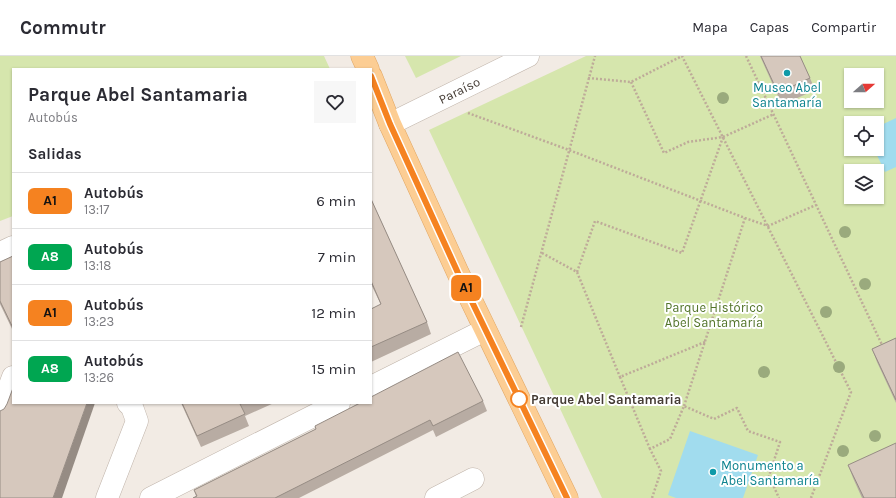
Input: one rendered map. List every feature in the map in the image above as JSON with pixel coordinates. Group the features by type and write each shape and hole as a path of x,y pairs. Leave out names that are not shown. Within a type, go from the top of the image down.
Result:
{"main road":[{"path":"362,56 367,68"},
{"path":"372,79 390,124 458,273 567,498"}],"street":[{"name":"Paraíso","path":"390,124 528,56"},
{"path":"0,253 12,247"},
{"path":"372,387 486,330"},
{"path":"0,412 12,380"},
{"path":"107,498 137,420 132,407 129,404"},
{"path":"151,498 337,404"},
{"path":"436,498 473,479"}],"path":[{"path":"521,327 595,56"},
{"path":"588,78 631,82 682,56 851,392 811,498"},
{"path":"746,56 884,349"},
{"path":"631,82 664,153 688,142 723,137 774,114"},
{"path":"438,100 466,112 768,226 816,204"},
{"path":"577,272 595,222 682,252 723,137"},
{"path":"650,449 670,439 684,406 744,218"},
{"path":"542,253 577,272 660,471 652,498"},
{"path":"620,376 705,342"},
{"path":"684,406 714,419 737,408 748,431 780,442 769,476 780,498"}],"green space":[{"path":"0,56 324,56 330,68 12,68 12,216 0,221"},
{"path":"405,56 461,56 416,78"},
{"name":"Parque Histórico Abel Santamaría","path":"586,56 896,56 896,498 602,498 429,130"}],"water":[{"path":"896,118 896,167 885,172 884,164 881,164 877,156 884,156 884,124"},
{"path":"690,431 758,455 743,498 676,498 668,495"}],"building":[{"name":"Museo Abel Santamaría","path":"761,56 800,56 810,78 778,93"},
{"path":"372,201 427,322 372,347 372,308 381,304 372,283"},
{"path":"12,256 12,326 0,301 0,262"},
{"path":"896,338 896,400 872,349"},
{"path":"458,352 483,401 433,426 430,420 275,498 193,498 197,496 194,490 316,429 315,426 358,404 372,404 372,396"},
{"path":"12,391 12,404 87,404 53,498 0,498 0,411 4,409"},
{"path":"182,404 240,404 245,414 197,436"},
{"path":"896,443 896,498 864,498 848,465"}],"bus line":[{"name":"A1","path":"372,79 390,124 458,273 567,498"}],"place":[{"name":"Museo Abel Santamaría","path":"787,73"},
{"name":"Parque Abel Santamaria","path":"519,399"},
{"name":"Monumento a Abel Santamaría","path":"713,472"}]}
